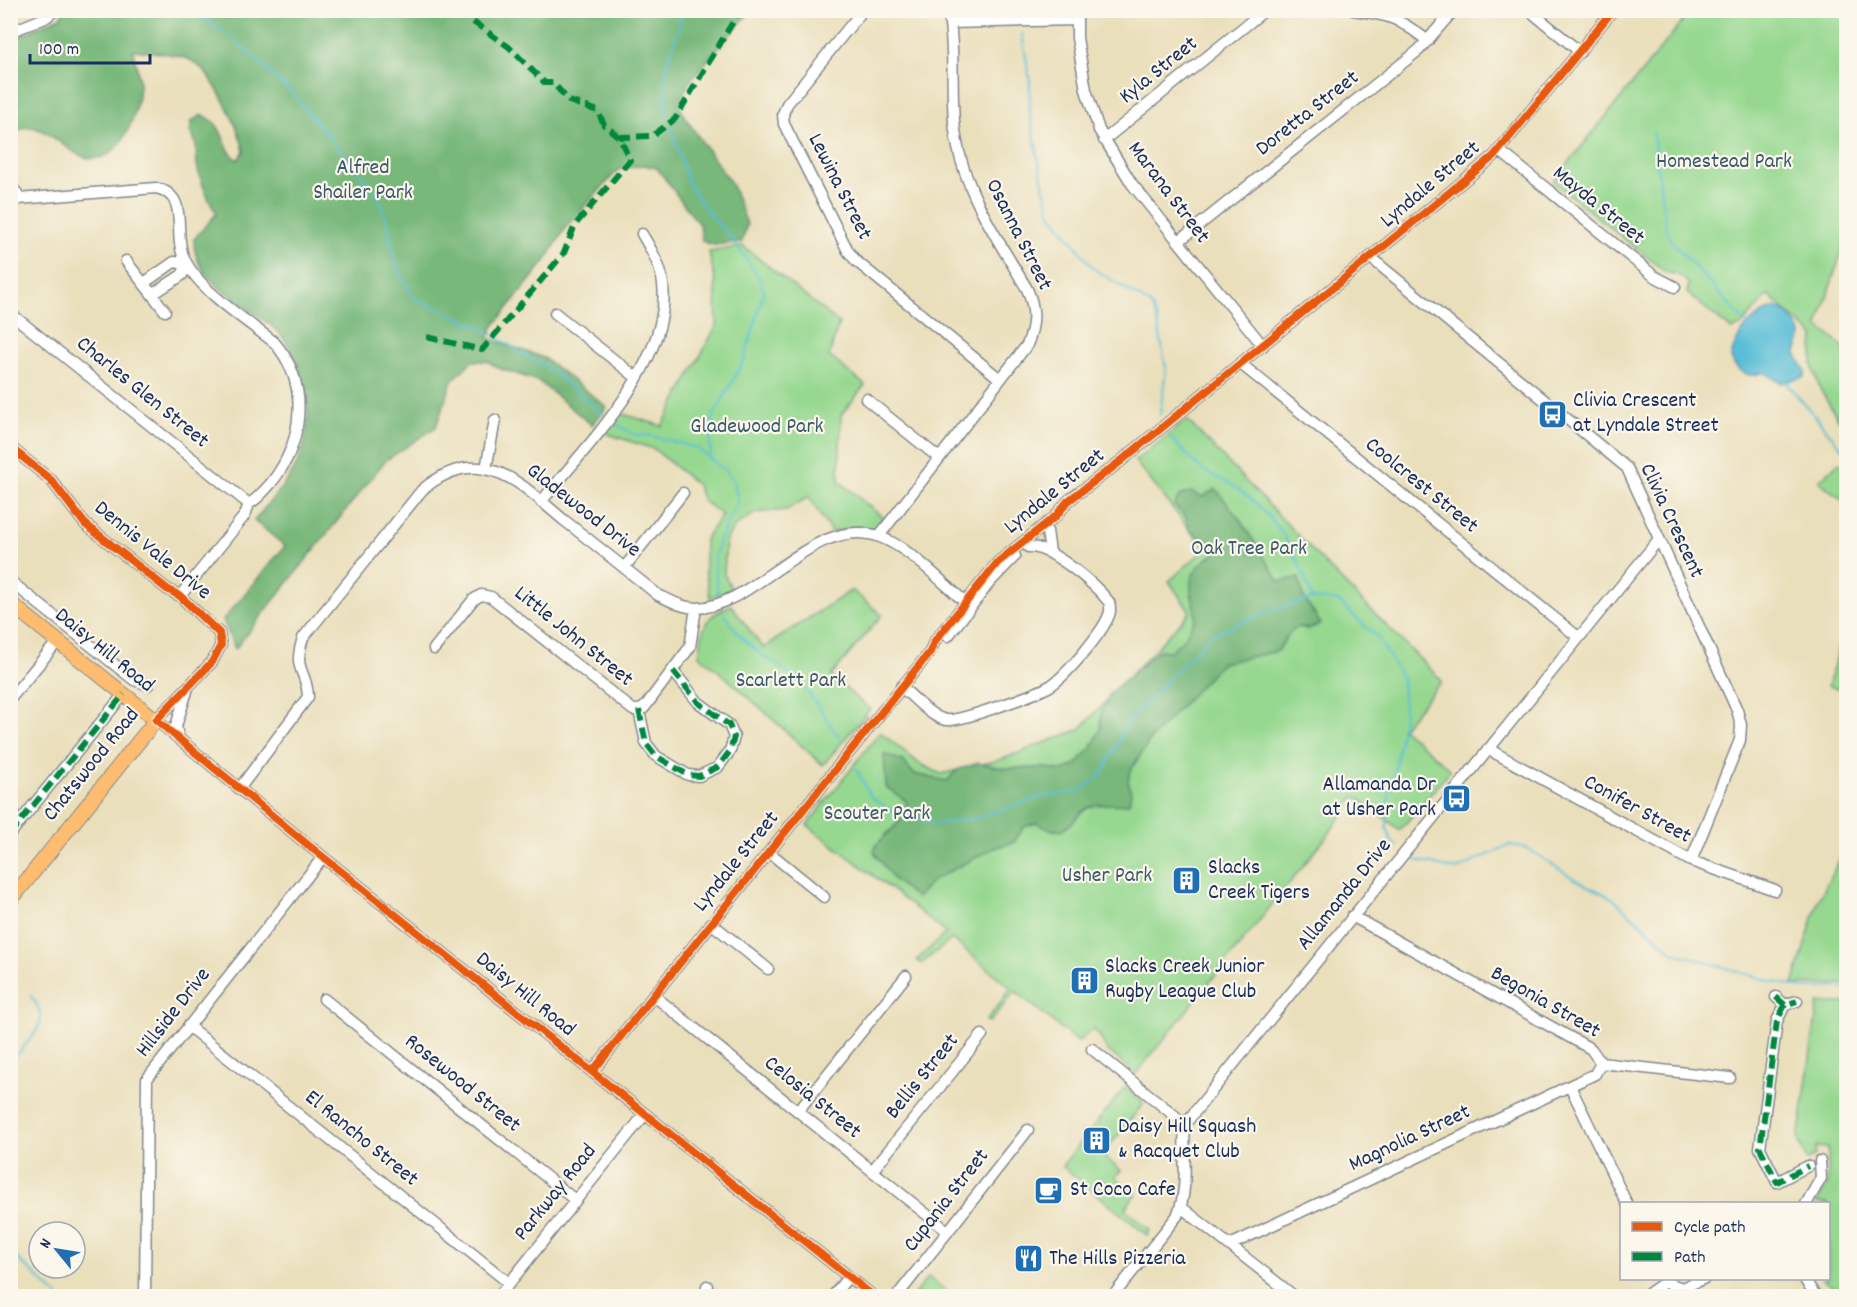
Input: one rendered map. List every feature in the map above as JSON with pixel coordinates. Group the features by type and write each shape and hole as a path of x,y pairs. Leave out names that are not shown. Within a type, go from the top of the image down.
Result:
{"main road":[{"name":"Daisy Hill Road","path":"10,603 156,720"},
{"name":"Chatswood Road","path":"11,900 156,720"}],"street":[{"path":"10,32 45,18 55,10"},
{"name":"Lewina Street","path":"863,10 787,104 783,114 784,124 848,251 856,261 1000,378"},
{"name":"Osanna Street","path":"879,536 1030,338 1034,316 1032,302 979,209 964,169 954,123 948,10"},
{"name":"Kyla Street","path":"1104,140 1265,10"},
{"path":"1353,10 1389,15 1400,20 1428,41"},
{"name":"Doretta Street","path":"1179,241 1428,41 1454,10"},
{"path":"1529,10 1580,52"},
{"name":"Lyndale Street","path":"968,604 1006,554 1500,151 1614,10"},
{"path":"950,23 1076,15"},
{"name":"Marana Street","path":"1076,15 1086,90 1104,140 1132,184 1263,346"},
{"name":"Mayda Street","path":"1500,151 1654,276 1675,288"},
{"path":"10,186 17,193 18,199"},
{"path":"10,208 18,199 156,188 166,190 177,204 182,255 187,264 198,280 274,342 294,378 299,418 296,440 284,466 258,499 249,504 245,515 180,596"},
{"path":"542,502 623,399 637,378 659,331 664,304 663,282 657,261 642,234"},
{"name":"Clivia Crescent","path":"1371,258 1628,468 1737,710 1741,725 1734,757 1691,861"},
{"path":"126,261 165,311"},
{"path":"144,283 174,262 187,264"},
{"path":"153,294 182,275 187,264"},
{"name":"Charles Glen Street","path":"10,313 249,504"},
{"path":"555,313 637,378"},
{"name":"Coolcrest Street","path":"1241,364 1578,637"},
{"path":"866,399 939,458"},
{"path":"486,469 495,420"},
{"name":"Dennis Vale Drive","path":"10,447 51,480 85,524 180,596 219,633"},
{"name":"Lyndale Street","path":"592,1072 930,652 934,642 1009,561 1047,531 1122,461"},
{"name":"Gladewood Drive","path":"239,789 308,696 308,686 299,669 297,656 303,638 422,490 437,477 472,467 486,469 518,483 658,594 677,604 696,608"},
{"path":"624,568 683,493"},
{"path":"1047,531 1046,539 1050,552"},
{"path":"673,671 698,702 729,725 734,736 730,751 718,767 699,776 688,775 649,750 639,710 644,708 690,647 696,608 727,600 818,543 838,537 879,536 897,545 968,604"},
{"name":"Allamanda Drive","path":"1185,1124 1659,539"},
{"path":"902,687 939,717 955,720 1037,693 1059,679 1105,623 1110,613 1109,602 1103,594 1050,552 1037,546 1028,546"},
{"path":"10,581 134,680 148,685"},
{"name":"Little John Street","path":"434,649 473,600 482,595 491,597 633,710 639,710"},
{"name":"Chatswood Road","path":"156,720 212,662 221,645 219,633"},
{"path":"10,699 58,641"},
{"name":"Chatswood Road","path":"178,737 176,726 188,688"},
{"path":"10,834 124,694"},
{"name":"Daisy Hill Road","path":"156,720 323,857 873,1296"},
{"name":"Conifer Street","path":"1488,749 1691,861 1775,890"},
{"path":"769,852 824,897"},
{"name":"Hillside Drive","path":"145,1296 147,1080 323,857"},
{"name":"Begonia Street","path":"1352,916 1591,1049 1601,1063 1730,1078"},
{"path":"711,923 768,969"},
{"path":"798,1111 906,976"},
{"name":"Celosia Street","path":"653,995 946,1230"},
{"path":"1776,997 1785,1005"},
{"name":"Rosewood Street","path":"324,999 575,1200"},
{"path":"1797,1001 1785,1005 1777,1021 1760,1148 1777,1182 1808,1166"},
{"name":"El Rancho Street","path":"188,1026 509,1283"},
{"name":"Bellis Street","path":"872,1171 982,1035"},
{"path":"1092,1049 1185,1124 1185,1181 1181,1207 1177,1216 1113,1296"},
{"name":"Magnolia Street","path":"1230,1245 1595,1074 1601,1063"},
{"path":"1569,1086 1627,1202"},
{"name":"Parkway Road","path":"499,1296 645,1114"},
{"name":"Cupania Street","path":"897,1296 925,1262 946,1230 1028,1130"},
{"path":"1807,1202 1821,1178 1820,1161"},
{"path":"1181,1207 1294,1296"},
{"path":"833,1296 848,1277"},
{"path":"1644,1296 1664,1280 1682,1288 1700,1280"},
{"path":"1805,1280 1815,1296"}],"green space":[{"name":"Alfred Shailer Park","path":"64,11 751,11 692,78 678,103 686,119 731,183 747,224 742,242 713,245 702,241 700,226 657,168 644,165 619,169 566,227 546,260 493,327 488,338 544,358 607,407 592,425 538,381 501,369 487,361 472,361 452,381 436,427 385,461 235,649 223,620 285,546 254,521 282,487 300,458 307,431 308,413 299,370 285,340 213,281 202,269 196,255 194,239 217,213 208,197 198,169 196,144 190,132 192,121 202,115 216,124 229,150 238,160 244,151 237,128 223,100 215,86 197,65 175,55 133,50 138,72 138,97 126,134 110,153 100,158 88,158 48,134 28,127 19,130 11,140 11,40 60,17"},
{"name":"Homestead Park","path":"1691,11 1846,11 1846,237 1818,326 1846,349 1846,432 1820,389 1812,365 1814,336 1768,295 1742,325 1732,330 1687,293 1688,284 1682,277 1667,273 1553,182"},
{"name":"Gladewood Park","path":"743,246 839,323 829,356 865,385 841,415 839,481 886,520 878,531 849,529 831,532 809,497 786,510 755,513 735,526 726,540 724,574 732,589 710,598 705,570 705,539 722,515 703,501 697,485 654,449 599,431 613,411 662,426 717,325 715,280 709,252"},
{"name":"Usher Park","path":"1187,420 1442,681 1402,728 1451,770 1400,830 1355,796 1328,835 1136,1074 1106,1049 1101,1038 1093,1029 1078,1042 1015,991 990,1022 986,1021 1011,988 952,939 921,964 917,960 946,933 807,825 880,732 920,764 941,774 1003,759 1080,729 1190,612 1169,581 1205,549 1135,461"},
{"path":"1838,463 1846,465 1846,511 1843,501 1819,481"},
{"name":"Oak Tree Park","path":"1216,489 1241,521 1279,581 1299,578 1303,597 1321,624 1308,629 1298,627 1287,636 1278,651 1222,663 1152,737 1132,768 1128,780 1131,793 1129,803 1096,805 1087,808 1065,829 1049,829 1037,823 1024,827 1014,842 994,848 933,880 917,898 894,880 874,852 877,844 901,820 907,802 886,787 884,754 903,761 914,774 947,781 957,770 978,763 1003,768 1047,768 1063,771 1077,764 1091,748 1101,729 1101,714 1110,693 1159,650 1171,651 1185,637 1196,617 1191,580 1198,567 1215,553 1211,543 1190,531 1186,517 1174,505 1179,496 1192,492 1202,497"},
{"name":"Scarlett Park","path":"852,590 882,615 831,676 870,709 823,765 699,655 704,629 709,619 731,605 763,648"},
{"path":"1846,609 1846,691 1828,686 1841,641"},
{"path":"1846,847 1846,984 1793,985 1818,901"},
{"path":"1818,1003 1846,1003 1846,1292 1843,1294 1824,1280 1830,1280 1830,1202 1817,1202 1828,1184 1828,1148 1816,1147 1815,1156 1807,1161 1798,1140"},
{"path":"1125,1087 1144,1103 1102,1155 1121,1170 1115,1177 1136,1194 1125,1209 1150,1230 1147,1235 1062,1166"},
{"path":"928,1277 953,1296 913,1296"}],"water":[{"path":"1776,307 1788,315 1798,327 1801,338 1796,354 1806,372 1804,377 1781,383 1763,372 1753,375 1744,373 1736,367 1731,358 1737,341 1747,326 1760,315"}],"waterway":[{"path":"192,10 231,37 290,91 377,193 387,220 396,265 414,298 480,327 553,372 605,416"},
{"path":"669,117 666,74 668,60 679,28 677,10"},
{"path":"1022,34 1030,81 1030,114 1051,214 1094,269 1150,304 1157,318 1166,369 1160,414"},
{"path":"672,129 688,183 706,210 732,239 760,279 764,291 744,360 714,415 710,439 711,460"},
{"path":"1653,133 1666,230 1673,243 1749,326"},
{"path":"1785,381 1846,453"},
{"path":"614,423 635,435 648,435 697,448 726,471 734,482 738,502 720,538 714,559 718,594"},
{"path":"1170,437 1202,469 1227,482 1250,498 1274,522 1300,565 1312,598"},
{"path":"856,769 871,797 890,810 934,824 977,818 1041,797 1080,791 1102,775 1128,722 1211,635 1275,609 1313,599 1338,601 1378,638 1402,678 1404,711 1388,800 1387,827 1391,841 1397,846"},
{"path":"724,614 746,641 804,688 840,739"},
{"path":"1412,859 1456,870 1509,845 1527,848 1571,877 1612,898 1673,952 1770,981 1802,988 1846,988"},
{"path":"10,1068 39,1026 38,1007 30,995"},
{"path":"10,1252 58,1296"}],"marked path":[{"path":"427,337 482,350 564,253 575,225 630,160 619,137 604,125 598,111 569,101 553,83 545,83 509,47 456,10"},
{"path":"619,137 652,136 675,119 740,10"},
{"path":"639,710 646,743 656,756 688,775 699,776 718,767 730,751 734,737 729,725 698,702 673,671"},
{"path":"10,834 124,694"},
{"path":"1776,997 1785,1005 1797,1001"},
{"path":"1785,1005 1777,1021 1760,1148 1777,1182 1808,1166"}],"cycle path":[{"path":"592,1072 930,652 934,642 998,562 1056,516 1068,501 1121,461 1494,156 1613,10"},
{"path":"10,447 51,480 85,524 167,589 180,596 219,633 221,645 212,662 156,720 308,845 873,1296"}],"place":[{"name":"Clivia Crescent at Lyndale Street","path":"1552,414"},
{"name":"Allamanda Dr at Usher Park","path":"1457,798"},
{"name":"Slacks Creek Tigers","path":"1187,881"},
{"name":"Slacks Creek Junior Rugby League Club","path":"1084,980"},
{"name":"Daisy Hill Squash & Racquet Club","path":"1097,1140"},
{"name":"St Coco Cafe","path":"1049,1190"},
{"name":"The Hills Pizzeria","path":"1028,1259"}],"park label":[{"name":"Scouter Park","path":"877,814"}]}
